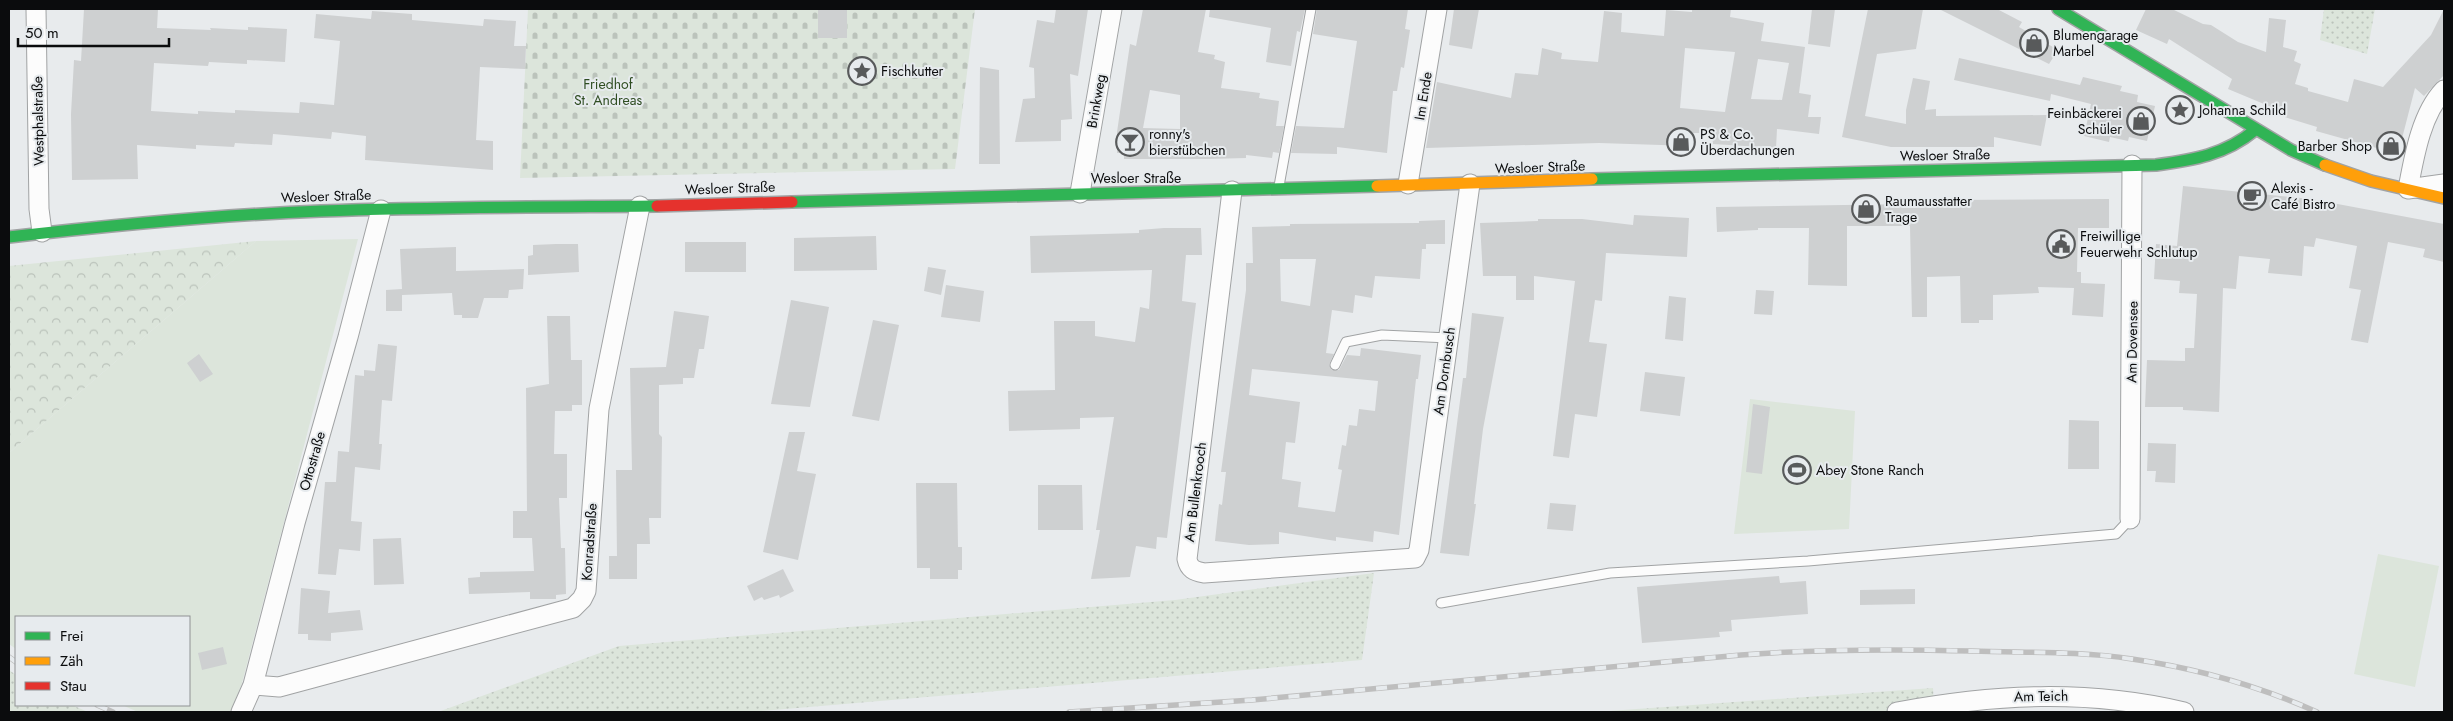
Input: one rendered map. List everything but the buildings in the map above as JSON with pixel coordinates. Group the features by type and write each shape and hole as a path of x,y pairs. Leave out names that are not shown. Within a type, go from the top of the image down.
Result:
{"street":[{"name":"Westphalstraße","path":"36,9 39,209 42,232"},
{"name":"Brinkweg","path":"1080,193 1112,9"},
{"name":"Im Ende","path":"1408,184 1437,9"},
{"path":"2058,9 2255,130 2291,150 2336,170 2371,181 2444,198"},
{"path":"2408,189 2424,126 2438,96 2444,90"},
{"name":"Wesloer Straße","path":"9,237 174,218 492,206 640,206 1080,193 1232,191 1408,184 1470,184 1786,172 2156,165 2208,157 2238,146 2255,130"},
{"name":"Am Dovensee","path":"2130,519 2132,166"},
{"name":"Am Dornbusch","path":"1415,558 1419,550 1470,184"},
{"path":"2408,189 2444,184"},
{"name":"Am Bullenkrooch","path":"1232,191 1188,565 1193,570 1204,573 1415,558"},
{"name":"Konradstraße","path":"253,686 279,687 398,656 573,608 582,600 586,591 599,409 640,206"},
{"name":"Ottostraße","path":"241,712 253,686 295,522 348,337 381,210"},
{"name":"Am Teich","path":"1898,712 1981,699 2032,695 2076,696 2154,706 2184,712"}],"lane":[{"path":"1278,189 1311,9"},
{"path":"1335,366 1346,342 1382,335 1449,338"},
{"path":"1442,603 1610,573 1808,561 2116,534 2130,519"}],"green space":[{"name":"Friedhof St. Andreas","path":"528,9 975,9 955,169 520,178"},
{"path":"2324,9 2375,9 2367,54 2320,40"},
{"path":"358,239 242,683 231,712 138,712 124,706 190,706 190,616 15,616 15,648 9,644 9,453 256,241"},
{"path":"256,241 9,453 9,266"},
{"name":"Abey Stone Ranch","path":"1750,399 1855,411 1849,529 1734,534"},
{"path":"2378,554 2439,566 2415,687 2354,674"},
{"path":"1374,573 1362,660 750,712 438,712 619,646 1175,600"},
{"path":"9,670 15,674 15,706 74,706 88,712 9,712"},
{"path":"1933,688 1934,705 1897,712 1595,712"}],"railway":[{"path":"1069,712 1252,700 1741,655 1885,650 2072,653 2112,656 2179,667 2226,679 2250,686 2317,712"},
{"path":"9,657 15,661"},
{"path":"99,706 113,712"}],"traffic: fast":[{"path":"2058,9 2291,150 2325,165"},
{"path":"1592,179 2156,165 2183,161 2220,151 2255,130"},
{"path":"792,202 1377,186"},
{"path":"9,237 165,221 321,211 657,206"}],"traffic: slow":[{"path":"2325,165 2371,181 2444,198"},
{"path":"1377,186 1592,179"}],"traffic: jam":[{"path":"657,206 792,202"}],"place":[{"name":"Blumengarage Marbel","path":"2034,43"},
{"name":"Fischkutter","path":"862,71"},
{"name":"Johanna Schild","path":"2180,110"},
{"name":"Feinbäckerei Schüler","path":"2141,121"},
{"name":"ronny's bierstübchen","path":"1130,142"},
{"name":"PS & Co. Überdachungen","path":"1681,142"},
{"name":"Barber Shop","path":"2391,146"},
{"name":"Alexis - Café Bistro","path":"2252,196"},
{"name":"Raumausstatter Trage","path":"1866,209"},
{"name":"Freiwillige Feuerwehr Schlutup","path":"2061,244"},
{"name":"Abey Stone Ranch","path":"1797,470"}]}
